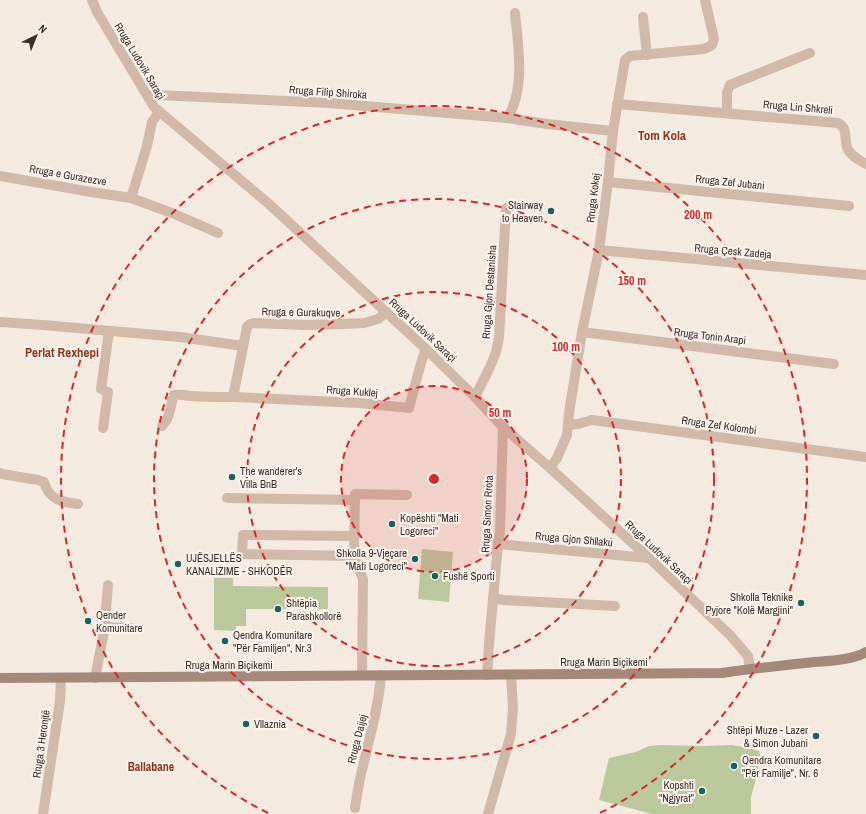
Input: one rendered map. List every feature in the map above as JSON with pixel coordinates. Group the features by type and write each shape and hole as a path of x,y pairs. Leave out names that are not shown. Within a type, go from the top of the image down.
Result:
{"main road":[{"name":"Rruga Marin Biçikemi","path":"0,678 722,673 845,659 866,652"},
{"name":"Rruga Marin Biçikemi","path":"845,659 866,661"}],"street":[{"name":"Rruga Ludovik Saraçi","path":"92,0 97,12 154,107 268,204 387,312 475,397 503,427 649,558 730,635 748,656 750,669"},
{"name":"Rruga Kokej","path":"550,468 562,450 567,435 582,332 599,250 613,131 625,60 630,56 704,49 712,45 714,39 705,0"},
{"path":"507,118 512,111 518,87 519,64 515,13"},
{"path":"643,17 647,55"},
{"path":"727,113 727,92 730,85 810,53"},
{"name":"Rruga Filip Shiroka","path":"148,97 157,95 329,103 507,118 613,131"},
{"name":"Rruga Lin Shkreli","path":"617,104 838,123 842,125 845,130 847,148 858,160 866,164"},
{"path":"131,198 147,146 152,122 159,112"},
{"name":"Rruga e Gurazezve","path":"0,176 131,198 172,213 218,234"},
{"name":"Rruga Zef Jubani","path":"608,182 849,206"},
{"name":"Rruga Gjon Destanisha","path":"475,397 493,360 499,338 506,208"},
{"name":"Rruga Çesk Zadeja","path":"599,250 866,275"},
{"name":"Rruga e Gurakuqve","path":"243,346 247,327 254,323 306,325 364,323 378,319 387,312"},
{"path":"0,322 180,337 243,346 232,396"},
{"path":"104,428 108,392 101,389 109,331"},
{"name":"Rruga Tonin Arapi","path":"582,332 834,364"},
{"name":"Rruga Kuklej","path":"162,426 166,422 169,415 174,395 178,394 190,396 232,396 358,403 409,408 426,349"},
{"name":"Rruga Zef Kolombi","path":"568,425 592,420 866,457"},
{"name":"Rruga Simon Rrota","path":"487,675 488,644 500,531 503,427"},
{"path":"0,473 44,482 48,492 52,496 64,502 78,504"},
{"path":"362,676 363,579 354,556 355,494 407,495"},
{"path":"227,498 355,500"},
{"path":"354,556 242,554 243,534 355,536"},
{"name":"Rruga Gjon Shllaku","path":"498,544 649,558"},
{"path":"96,678 104,627 108,585"},
{"path":"493,598 503,600 615,606"},
{"path":"104,627 131,628"},
{"name":"Rruga Daijej","path":"355,808 362,767 378,705 381,675"},
{"path":"488,814 511,734 513,707 511,675"},
{"name":"Rruga 3 Heronjtë","path":"43,814 60,701 61,678"}],"green space":[{"name":"Fushë Sporti","path":"422,549 453,552 449,602 418,599"},
{"path":"214,578 233,578 233,586 328,587 328,609 246,609 246,626 236,626 236,631 214,630"},
{"path":"731,745 759,751 760,755 757,775 751,797 751,814 652,814 599,800 609,758 636,752 649,746"}],"place":[{"name":"Stairway to Heaven","path":"551,211"},
{"name":"The wanderer's Villa BnB","path":"232,477"},
{"name":"Kopështi \"Mati Logoreci\"","path":"392,524"},
{"name":"Shkolla 9-Vjeçare \"Mati Logoreci\"","path":"415,559"},
{"name":"UJËSJELLËS KANALIZIME - SHKODËR","path":"178,564"},
{"name":"Fushë Sporti","path":"435,576"},
{"name":"Shkolla Teknike Pyjore \"Kolë Margjini\"","path":"801,603"},
{"name":"Shtëpia Parashkollorë","path":"278,609"},
{"name":"Qender Komunitare","path":"88,621"},
{"name":"Qendra Komunitare \"Për Familjen\", Nr.3","path":"225,641"},
{"name":"Vllaznia","path":"246,724"},
{"name":"Shtëpi Muze - Lazer & Simon Jubani","path":"816,736"},
{"name":"Qendra Komunitare \"Për Familje\", Nr. 6","path":"734,766"},
{"name":"Kopshti \"Ngjyrat\"","path":"702,791"}],"district":[{"name":"Tom Kola","path":"662,135"},
{"name":"Perlat Rexhepi","path":"62,352"},
{"name":"Ballabane","path":"151,767"}]}
